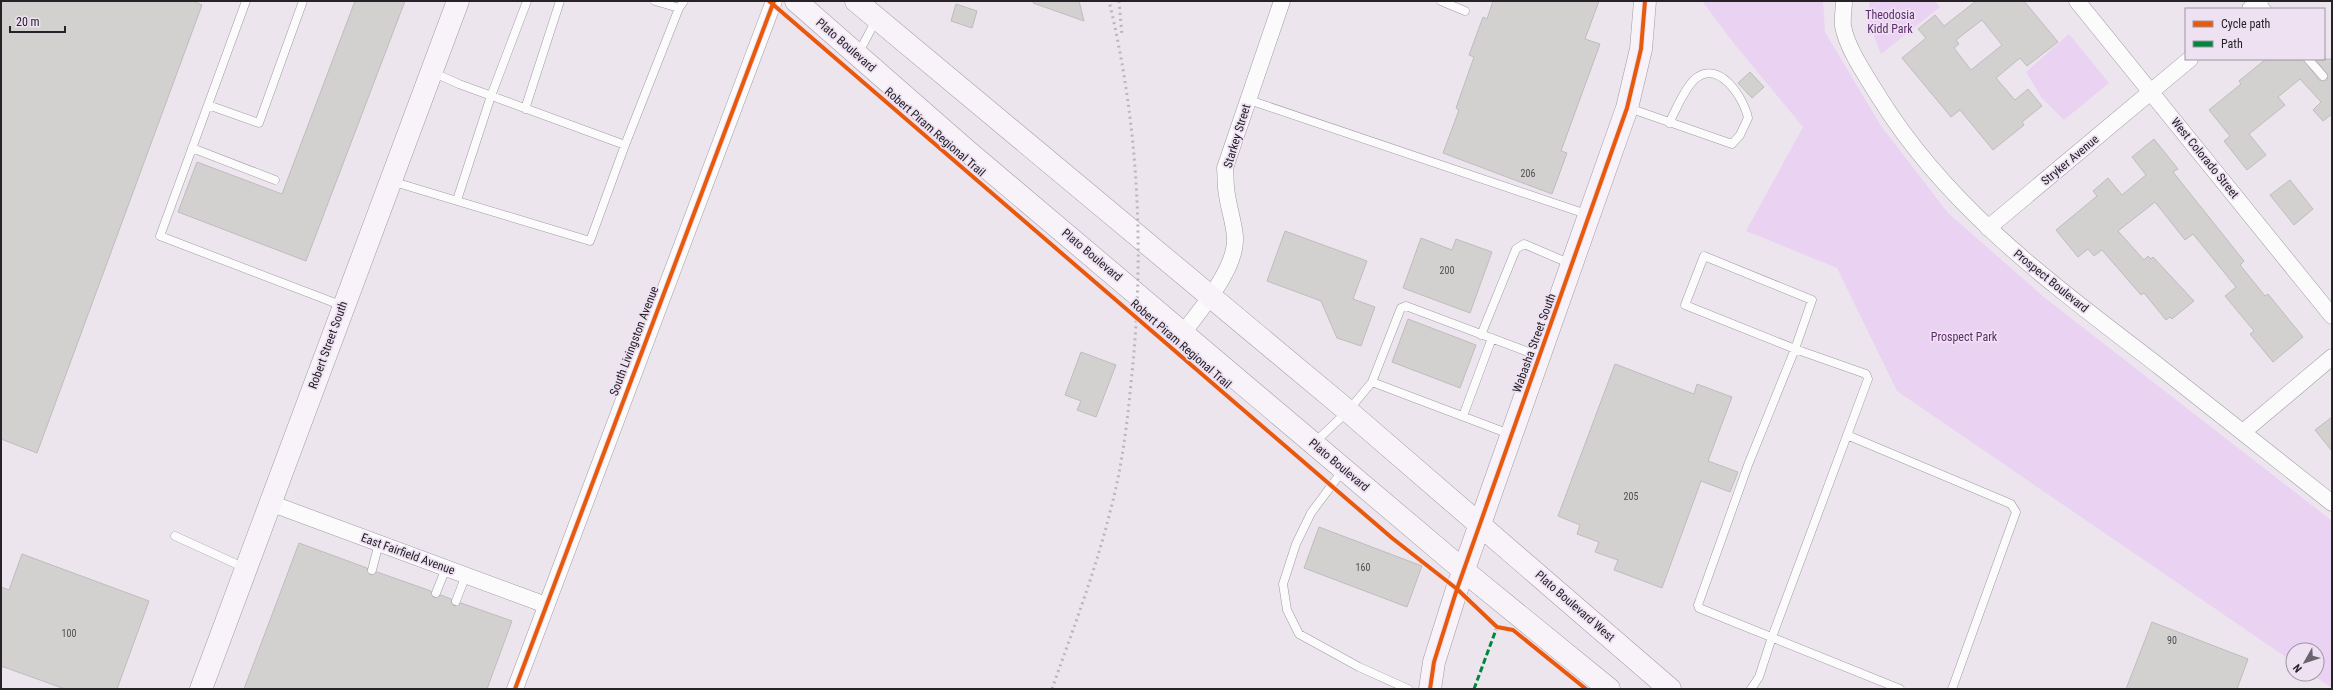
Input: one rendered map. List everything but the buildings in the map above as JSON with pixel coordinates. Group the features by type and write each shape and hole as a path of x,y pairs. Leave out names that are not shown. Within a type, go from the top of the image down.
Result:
{"main road":[{"name":"Robert Street South","path":"201,689 458,1"},
{"name":"Plato Boulevard","path":"796,1 965,149 1463,570"},
{"path":"856,1 1140,236 1479,524"},
{"name":"Wabasha Street South","path":"1430,689 1434,662 1463,570 1573,265 1627,108 1641,49 1645,1"},
{"name":"Plato Boulevard West","path":"1479,524 1670,689"},
{"path":"1463,570 1609,689"},
{"name":"Wabasha Street South","path":"1417,689 1434,662"}],"street":[{"name":"South Livingston Avenue","path":"515,689 774,1"},
{"name":"Starkey Street","path":"1183,333 1210,297 1229,264 1234,250 1235,238 1226,194 1226,168 1282,1"},
{"name":"Prospect Boulevard","path":"1844,1 1844,26 1855,56 1888,112 1920,156 1956,197 2020,258 2332,503"},
{"name":"West Colorado Street","path":"2076,1 2151,91 2332,316"},
{"path":"2251,8 2260,1"},
{"name":"Stryker Avenue","path":"1988,228 2189,60"},
{"path":"2243,432 2332,357"},
{"name":"East Fairfield Avenue","path":"270,503 546,605"}],"lane":[{"path":"246,1 160,236 343,306"},
{"path":"208,105 259,123 303,1"},
{"path":"457,200 491,96 527,1"},
{"path":"525,109 560,1"},
{"path":"655,1 679,8"},
{"path":"390,180 590,242 625,145 679,8 684,1"},
{"path":"1441,1 1465,11"},
{"path":"858,54 877,18"},
{"path":"2309,60 2323,76"},
{"path":"431,71 525,109 625,145"},
{"path":"1627,108 1669,123 1732,144 1740,135 1748,118 1742,100 1726,80 1717,74 1706,74 1694,80 1669,123"},
{"path":"1249,100 1590,216"},
{"path":"192,148 275,180"},
{"path":"1481,335 1516,249 1524,244 1573,265"},
{"path":"1750,689 1759,677 1772,637 1868,379 1866,374 1794,349 1685,305 1704,256 1812,300 1794,349 1748,465 1698,605 1699,608 1772,637 1900,689"},
{"path":"1314,444 1348,412 1372,382 1401,308 1406,306 1540,356"},
{"path":"1462,416 1492,338"},
{"path":"1372,382 1512,435"},
{"path":"1847,436 2012,504 2016,512 1952,689"},
{"path":"1343,469 1311,512 1296,544 1283,584 1287,610 1299,634 1359,667 1408,689"},
{"path":"175,536 245,568"},
{"path":"372,570 379,543"},
{"path":"436,593 446,568"},
{"path":"456,601 466,575"}],"green space":[{"name":"Prospect Park","path":"1702,1 1823,1 1825,32 1881,126 1948,213 2045,298 2332,521 2332,688 2323,682 2325,682 2325,642 2285,642 2285,657 1897,391 1837,268 1746,231 1803,127 1732,41"},
{"name":"Theodosia Kidd Park","path":"1869,1 1935,1 1940,7 1881,54 1870,26"},
{"path":"2069,34 2109,83 2064,120 2041,97 2026,72"}],"railway":[{"path":"1052,689 1091,577 1115,493 1126,430 1135,335 1138,287 1138,239 1133,143 1127,95 1109,1"},
{"path":"1119,1 1122,36"}],"marked path":[{"path":"1474,689 1497,627"}],"cycle path":[{"name":"Robert Piram Regional Trail","path":"769,1 1392,538 1457,589 1497,627 1513,630 1586,689"},
{"path":"515,689 774,1"},
{"path":"1430,689 1434,662 1457,589 1627,108 1641,49 1645,1"}]}
